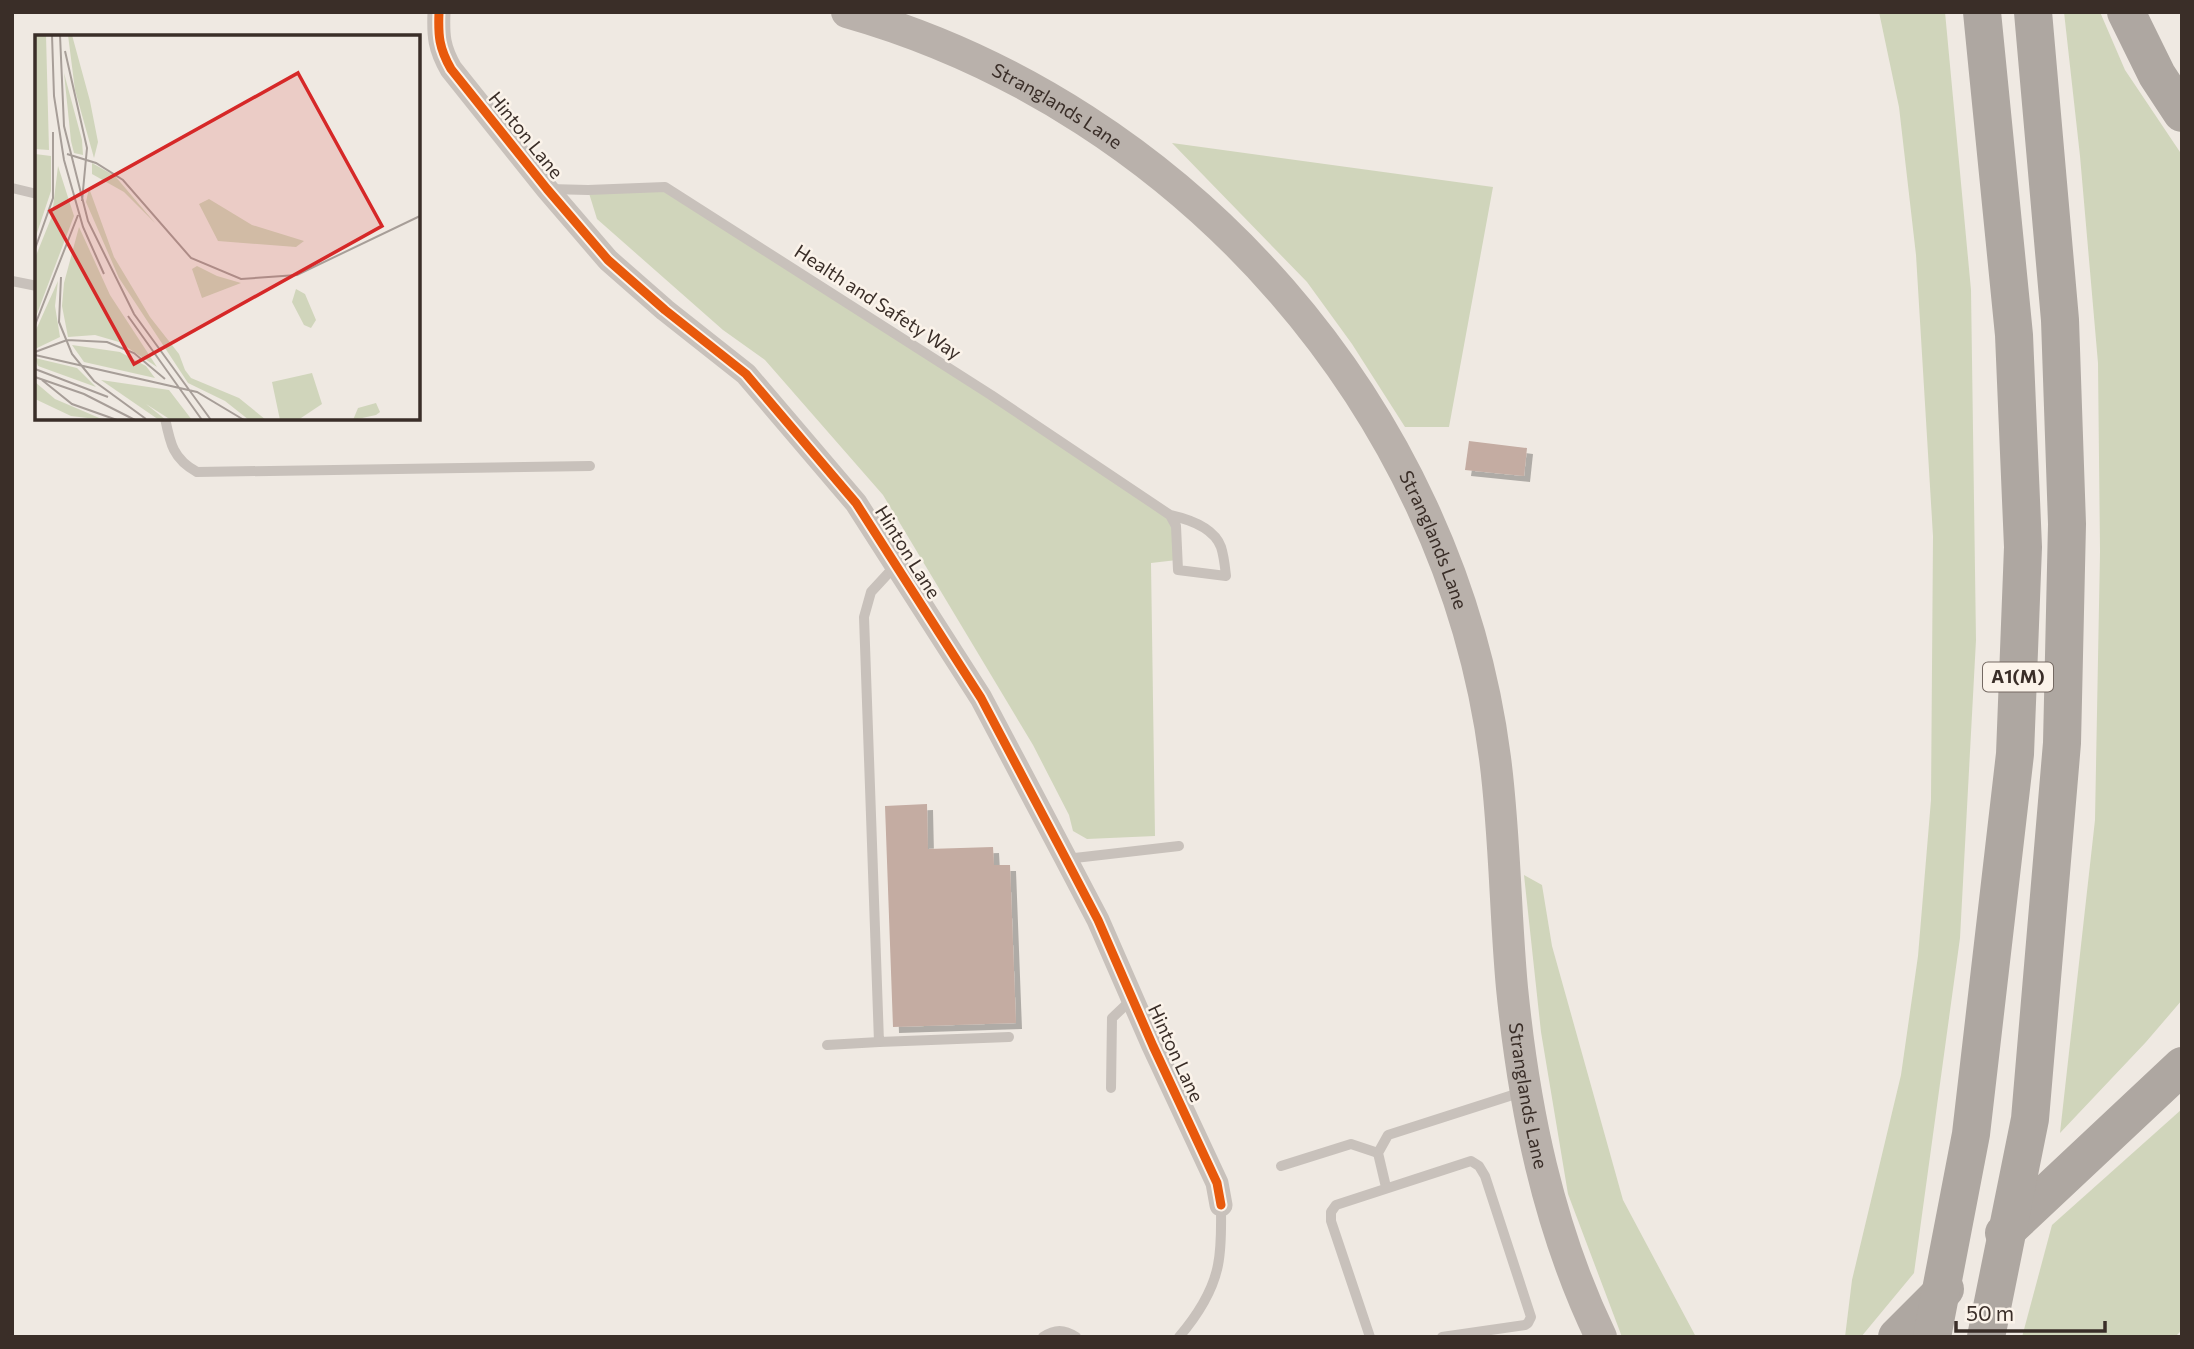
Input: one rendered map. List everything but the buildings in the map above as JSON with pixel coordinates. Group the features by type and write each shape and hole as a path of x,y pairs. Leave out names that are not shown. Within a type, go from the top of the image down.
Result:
{"highway":[{"name":"A1(M)","path":"1932,1337 1971,1134 2015,754 2017,712 2022,547 2014,335 1982,12"},
{"name":"A1(M)","path":"1986,1337 2030,1119 2062,743 2067,524 2060,320 2033,12"},
{"path":"2126,12 2157,75 2182,113"},
{"path":"1897,1337 1935,1297 2182,1066"}],"main road":[{"name":"Stranglands Lane","path":"847,12 971,57 1019,81 1088,122 1154,168 1234,239 1306,318 1368,406 1395,453 1440,550 1466,626 1486,704 1500,804 1512,985 1525,1091 1542,1176 1557,1226 1578,1285 1601,1337"}],"street":[{"name":"Hinton Lane","path":"439,12 438,37 442,54 451,69 547,189 608,260 746,374 856,503 981,698 1098,920 1217,1183 1221,1205"}],"lane":[{"name":"Health and Safety Way","path":"547,189 665,187 980,388 1170,515 1190,519 1216,537 1223,555 1226,576 1178,570 1177,526 1170,515"},
{"path":"12,188 35,194"},
{"path":"12,281 35,286"},
{"path":"165,420 171,446 184,465 197,472 590,466"},
{"path":"879,1042 864,617 870,592 895,566"},
{"path":"1066,859 1179,846"},
{"path":"1111,1088 1112,1018 1132,999"},
{"path":"827,1045 1009,1037"},
{"path":"1386,1187 1378,1153 1388,1135 1525,1091"},
{"path":"1281,1166 1350,1144 1378,1153"},
{"path":"1370,1337 1331,1221 1331,1212 1336,1205 1471,1161 1479,1166 1485,1176 1531,1317 1525,1325 1442,1337"},
{"path":"1179,1337 1206,1297 1218,1267 1222,1233 1221,1205"},
{"path":"1043,1337 1052,1331 1067,1331 1076,1337"}],"green space":[{"path":"1879,12 1945,12 1971,290 1976,640 1960,938 1914,1273 1861,1337 1845,1337 1852,1280 1901,1075 1918,956 1931,800 1933,536 1916,255 1899,107"},
{"path":"2064,12 2100,12 2125,70 2182,155 2182,1000 2060,1133 2095,820 2100,552 2098,363"},
{"path":"1172,143 1493,187 1449,427 1405,427 1352,344 1307,282"},
{"path":"665,187 1170,515 1177,560 1151,563 1155,836 1087,839 1073,831 1069,815 1033,745 883,495 765,360 723,330 597,219 588,190"},
{"path":"1524,875 1542,885 1552,946 1623,1200 1696,1337 1622,1337 1568,1194 1541,1032"},
{"path":"2182,1109 2182,1330 2175,1337 2022,1337 2052,1225"}],"cycle path":[{"path":"439,12 440,42 451,69 547,189 608,260 665,310 746,374 856,503 981,698 1098,920 1217,1183 1221,1205"}]}
